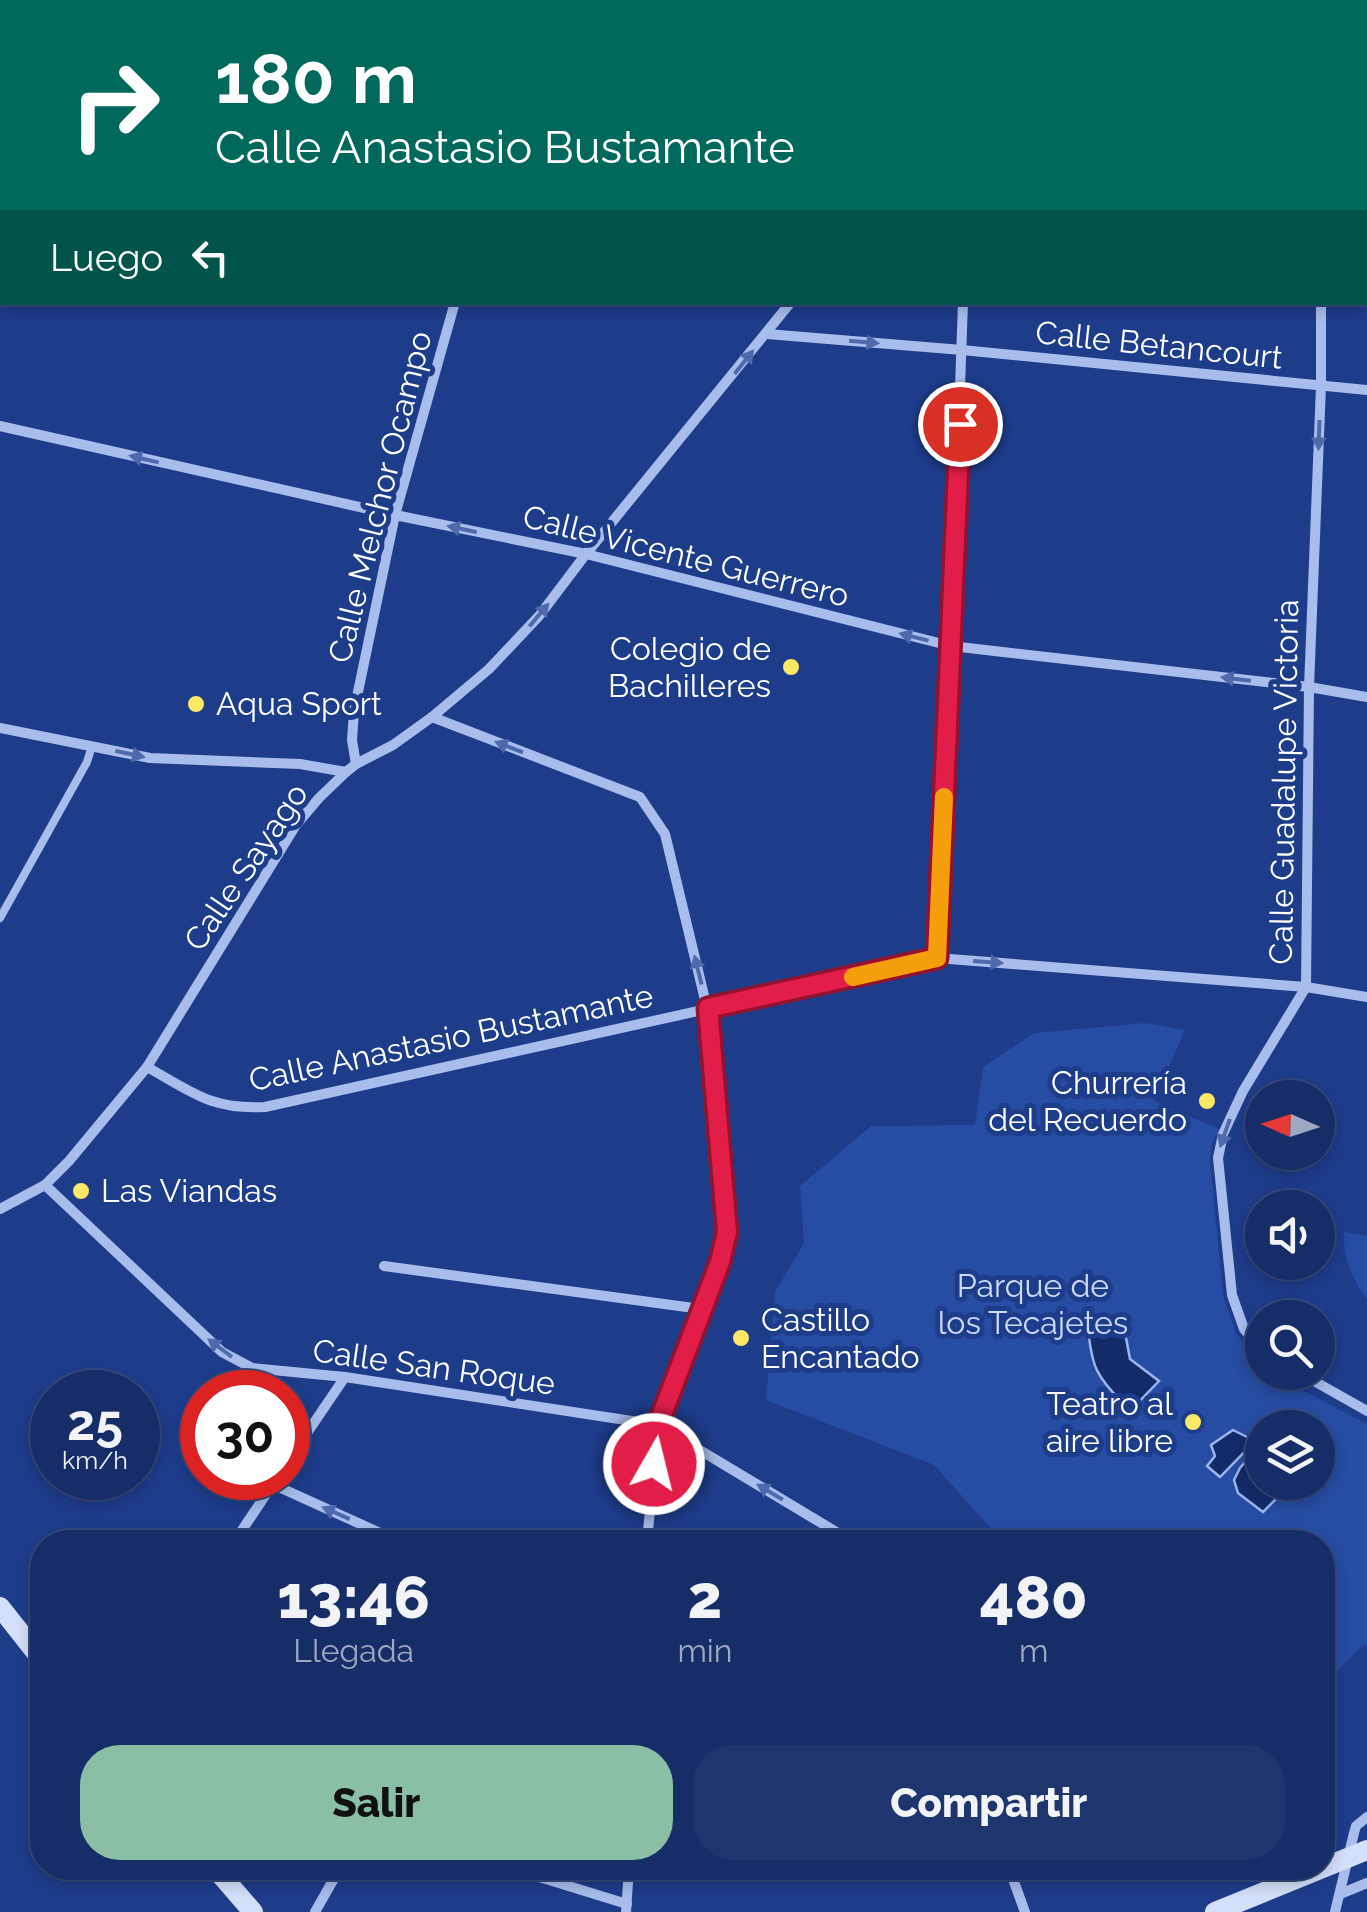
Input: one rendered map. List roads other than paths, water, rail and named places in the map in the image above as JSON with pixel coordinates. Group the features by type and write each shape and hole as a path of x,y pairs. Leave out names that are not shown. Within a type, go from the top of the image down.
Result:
{"main road":[{"path":"0,1607 30,1645"},
{"path":"1335,1864 1367,1850"},
{"path":"225,1880 253,1912"},
{"path":"1215,1912 1296,1880"}],"street":[{"name":"Calle Melchor Ocampo","path":"356,764 352,740 354,711 395,515 454,305"},
{"name":"Calle Sayago","path":"0,1209 45,1185 147,1067 296,825 319,798 356,764 393,745 489,669 539,616 789,305"},
{"path":"937,958 963,305"},
{"name":"Calle Guadalupe Victoria","path":"1245,1330 1232,1295 1218,1158 1223,1134 1243,1091 1306,986 1309,687 1322,305"},
{"name":"Calle Betancourt","path":"767,334 1367,390"},
{"name":"Calle Vicente Guerrero","path":"0,426 586,554 951,646 1367,696"},
{"path":"432,717 640,797 665,834 708,1008 727,1232 720,1262 658,1425 648,1530"},
{"path":"0,728 150,758 300,764 346,772"},
{"name":"Calle Anastasio Bustamante","path":"147,1067 213,1104 265,1108 937,958 1306,986 1367,997"},
{"name":"Calle San Roque","path":"45,1185 222,1352 252,1368 345,1377 658,1425 833,1530"},
{"path":"384,1266 701,1309"},
{"path":"310,1429 345,1377"},
{"path":"1331,1390 1367,1410"},
{"path":"310,1498 375,1530"},
{"path":"242,1530 262,1500"},
{"path":"1335,1912 1356,1826 1367,1817"},
{"path":"314,1912 333,1880"},
{"path":"545,1880 626,1908 628,1880"},
{"path":"1014,1880 1026,1912"},
{"path":"1340,1894 1367,1883"}],"lane":[{"path":"0,918 87,762 92,746"}],"place":[{"name":"Colegio de Bachilleres","path":"791,667"},
{"name":"Aqua Sport","path":"196,704"},
{"name":"Churrería del Recuerdo","path":"1207,1101"},
{"name":"Las Viandas","path":"81,1191"},
{"name":"Castillo Encantado","path":"741,1338"},
{"name":"Teatro al aire libre","path":"1193,1422"}],"park label":[{"name":"Parque de los Tecajetes","path":"1033,1304"}]}
